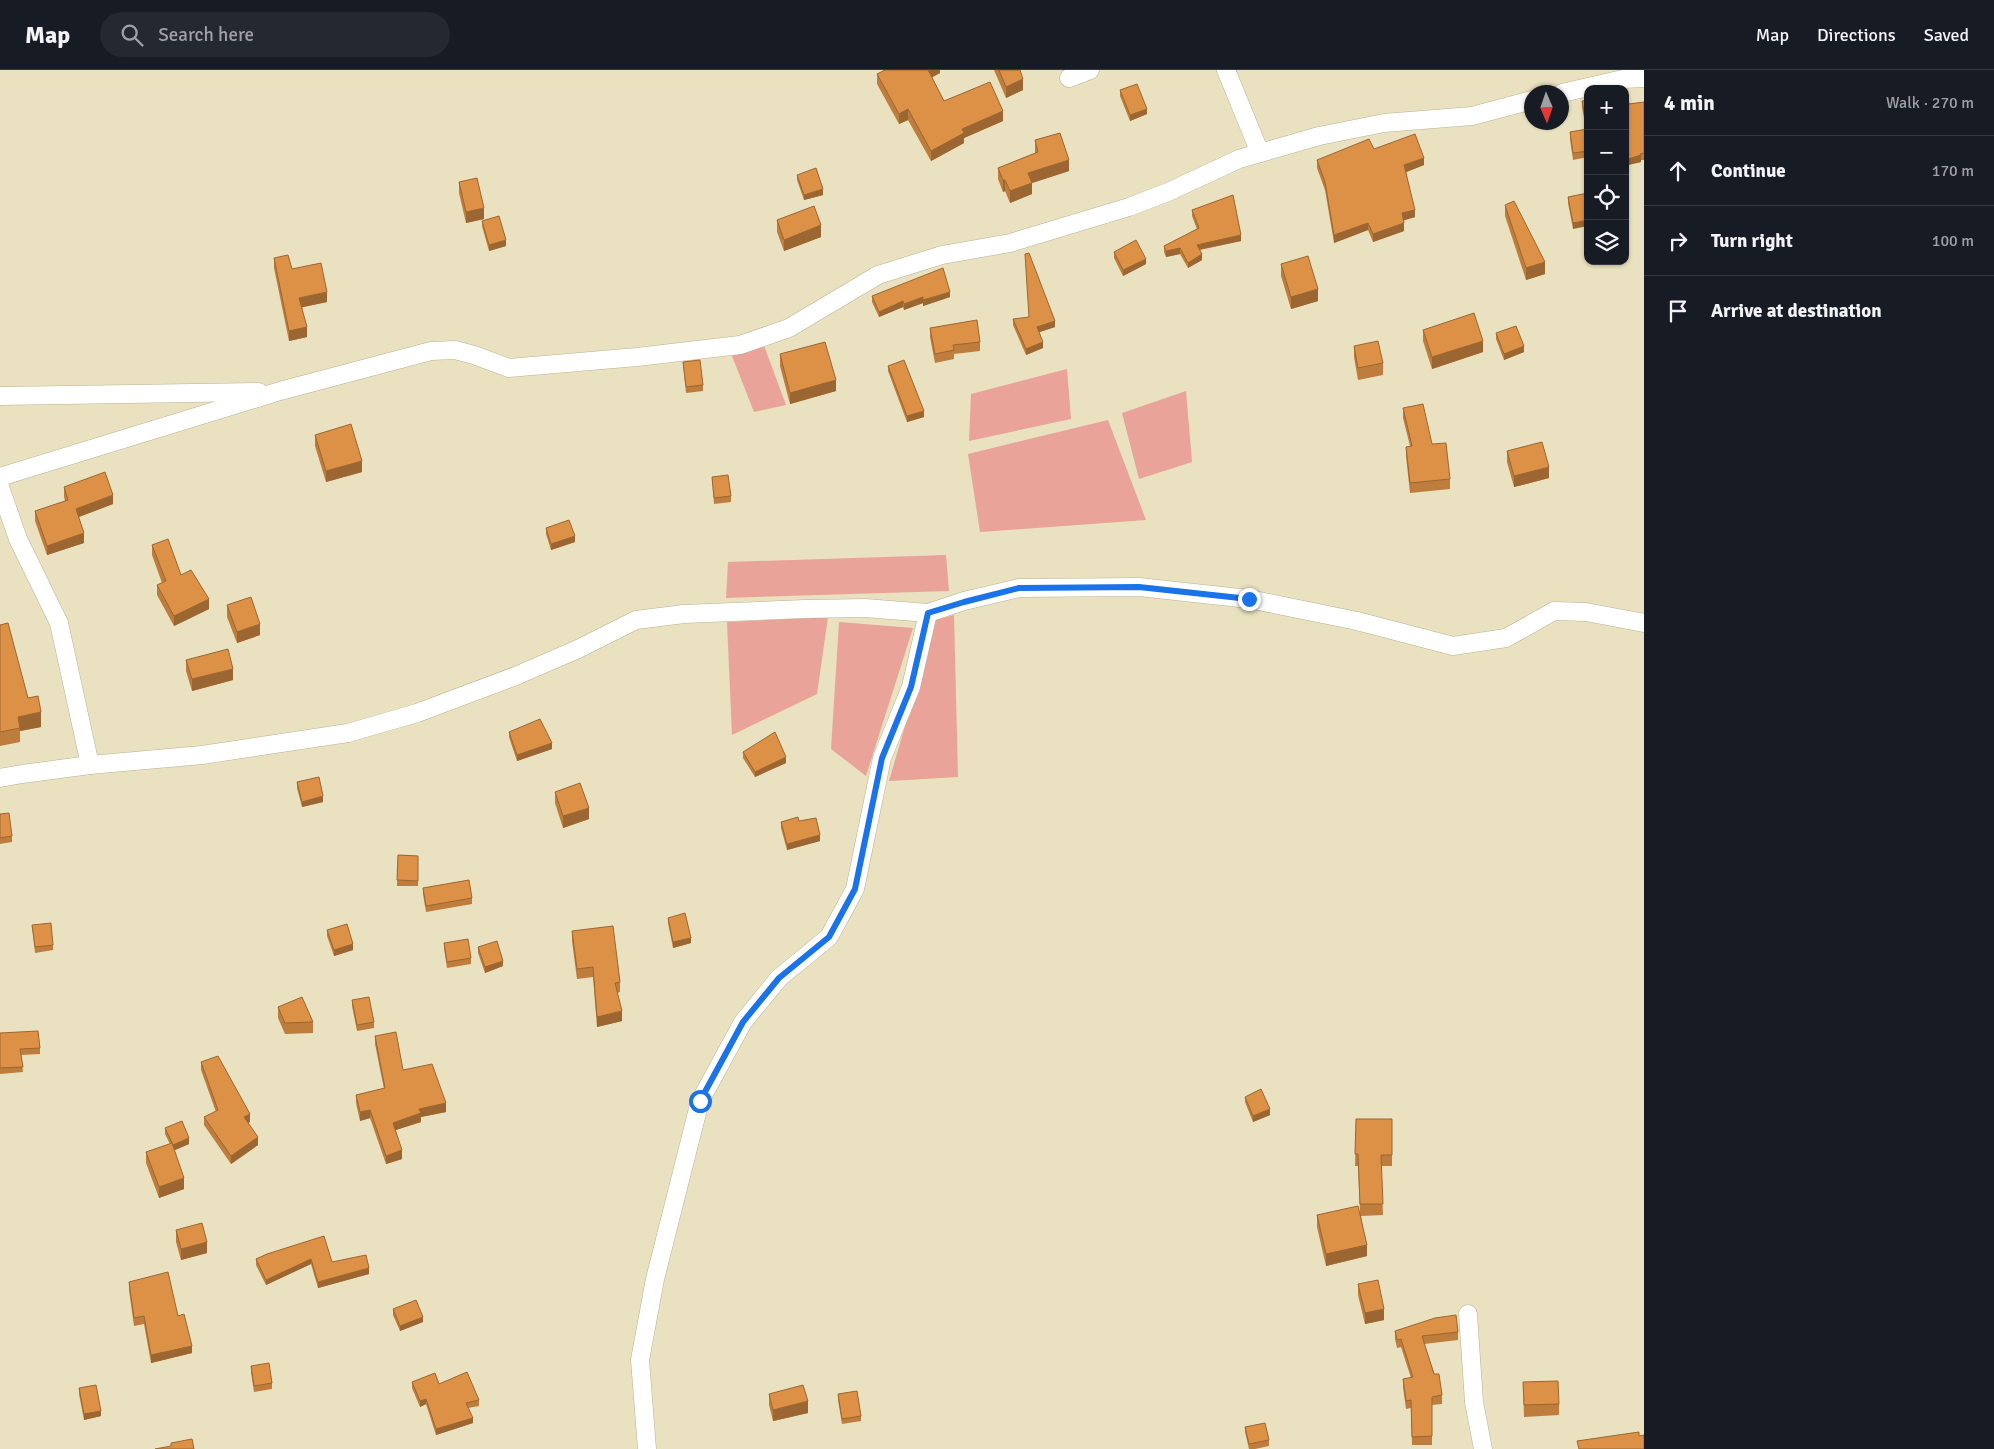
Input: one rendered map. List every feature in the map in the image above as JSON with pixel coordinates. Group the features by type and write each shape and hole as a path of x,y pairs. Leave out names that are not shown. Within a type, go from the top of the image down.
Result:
{"street":[{"path":"1069,78 1090,70"},
{"path":"1226,70 1260,153"},
{"path":"1569,91 1623,79 1644,78"},
{"path":"0,476 280,392 431,351 455,350 509,368 637,357 740,345 789,328 878,275 942,254 1010,243 1129,208 1239,159 1320,136 1384,123 1472,116 1524,102"},
{"path":"0,396 280,392"},
{"path":"0,487 18,539 59,624 90,765"},
{"path":"0,778 90,765 202,755 348,733 417,713 518,675 578,649 636,620 684,614 865,608 928,613 1019,588 1139,587 1249,599 1357,621 1453,646 1506,638 1554,611 1586,612 1644,623"},
{"path":"647,1449 640,1360 655,1279 700,1101 743,1022 779,978 829,937 855,889 882,758 911,687 928,613"},
{"path":"1468,1314 1474,1402 1483,1449"}],"shaded area":[{"path":"763,343 786,405 754,412 732,356"},
{"path":"1067,369 1071,419 969,441 971,394"},
{"path":"1186,391 1192,462 1139,479 1122,413"},
{"path":"1108,420 1146,520 980,532 968,454"},
{"path":"946,555 949,591 726,598 728,562"},
{"path":"954,615 958,777 889,781 936,620"},
{"path":"828,617 817,694 732,735 727,622"},
{"path":"839,622 913,628 866,776 831,749"}],"building":[{"path":"885,70 928,70 944,101 990,82 1003,111 962,129 964,133 931,151 908,109 899,114 877,74"},
{"path":"999,70 1020,70 1023,79 1006,87"},
{"path":"1137,84 1147,109 1130,115 1120,90"},
{"path":"1644,102 1644,153 1629,159 1629,104"},
{"path":"1584,130 1584,152 1573,153 1570,132"},
{"path":"1060,133 1069,160 1028,173 1032,183 1010,191 998,168 1038,152 1035,140"},
{"path":"1415,134 1424,158 1404,165 1415,210 1402,213 1404,223 1373,234 1368,223 1334,235 1325,182 1317,160 1369,139 1374,149"},
{"path":"816,168 823,189 804,195 797,175"},
{"path":"477,178 484,208 466,212 459,182"},
{"path":"1584,194 1584,221 1573,223 1568,197"},
{"path":"1233,195 1241,235 1197,245 1202,254 1188,263 1180,248 1166,251 1164,246 1199,228 1192,210"},
{"path":"1514,201 1545,262 1526,268 1505,205"},
{"path":"814,206 821,225 784,240 777,220"},
{"path":"499,216 506,240 489,245 482,221"},
{"path":"1136,240 1146,259 1123,270 1114,252"},
{"path":"1029,253 1055,321 1037,327 1043,342 1026,349 1013,319 1029,317 1025,254"},
{"path":"288,255 292,269 321,263 327,292 299,298 307,327 289,331 274,258"},
{"path":"1308,256 1318,289 1291,297 1281,264"},
{"path":"943,268 950,292 923,300 923,297 904,304 903,301 879,312 872,296"},
{"path":"1474,313 1483,341 1432,357 1423,330"},
{"path":"977,320 980,342 953,345 954,350 935,354 930,328"},
{"path":"1516,326 1524,346 1504,354 1496,333"},
{"path":"1378,341 1383,363 1358,368 1354,346"},
{"path":"825,342 836,380 790,393 780,354"},
{"path":"700,360 703,385 686,387 683,362"},
{"path":"904,360 924,411 907,416 888,366"},
{"path":"1423,404 1432,444 1446,443 1450,479 1410,483 1406,447 1412,446 1403,408"},
{"path":"351,424 362,461 326,471 315,435"},
{"path":"1542,442 1549,467 1514,476 1507,451"},
{"path":"105,472 113,495 76,509 84,533 47,546 35,511 68,500 64,487"},
{"path":"728,475 731,496 714,498 712,477"},
{"path":"569,520 575,536 551,544 546,528"},
{"path":"168,539 181,575 191,570 209,599 174,616 157,585 166,581 152,545"},
{"path":"251,597 260,624 237,632 227,605"},
{"path":"8,623 28,698 38,696 41,712 18,717 20,728 0,732 0,625"},
{"path":"228,649 233,669 192,679 186,660"},
{"path":"540,719 552,743 517,755 509,732"},
{"path":"775,732 786,757 755,772 743,752"},
{"path":"319,777 323,796 302,802 297,782"},
{"path":"580,783 589,808 563,816 555,792"},
{"path":"9,813 12,836 0,838 0,814"},
{"path":"798,817 799,821 816,818 820,835 787,844 781,822"},
{"path":"398,855 418,856 418,881 397,880"},
{"path":"469,880 472,898 426,906 423,888"},
{"path":"685,913 691,938 673,942 668,918"},
{"path":"51,923 53,945 35,947 32,925"},
{"path":"347,924 353,944 334,950 327,930"},
{"path":"613,926 620,982 615,983 622,1011 597,1017 593,967 577,969 572,931"},
{"path":"468,939 471,958 447,962 444,943"},
{"path":"497,941 503,961 485,967 478,947"},
{"path":"302,997 313,1022 285,1023 278,1007"},
{"path":"369,997 374,1022 357,1025 352,1000"},
{"path":"38,1031 40,1048 20,1049 23,1067 0,1068 0,1033"},
{"path":"396,1032 403,1070 432,1064 446,1103 419,1109 421,1113 393,1123 402,1150 386,1156 370,1110 360,1112 356,1095 385,1088 375,1036"},
{"path":"218,1056 250,1114 244,1117 258,1137 231,1156 204,1117 218,1110 201,1062"},
{"path":"1261,1089 1270,1109 1253,1116 1245,1097"},
{"path":"1356,1119 1392,1119 1392,1155 1381,1155 1383,1204 1360,1204 1358,1154 1355,1154"},
{"path":"182,1121 189,1138 173,1145 165,1128"},
{"path":"172,1143 184,1178 159,1187 146,1152"},
{"path":"1358,1206 1367,1245 1326,1254 1317,1215"},
{"path":"202,1223 207,1242 181,1249 176,1230"},
{"path":"324,1236 332,1262 366,1255 369,1268 318,1282 311,1259 266,1280 256,1259"},
{"path":"168,1272 178,1316 184,1314 192,1346 151,1355 144,1316 134,1318 129,1282"},
{"path":"1378,1280 1384,1309 1365,1313 1358,1284"},
{"path":"416,1300 423,1317 400,1326 393,1309"},
{"path":"1456,1315 1458,1332 1422,1336 1434,1374 1439,1374 1442,1395 1432,1397 1432,1436 1412,1437 1411,1400 1406,1401 1403,1379 1413,1377 1401,1339 1397,1340 1395,1331 1435,1318"},
{"path":"269,1363 272,1383 254,1386 251,1366"},
{"path":"467,1372 479,1400 466,1403 473,1418 436,1429 426,1399 420,1401 412,1382 435,1373 439,1384"},
{"path":"1558,1381 1559,1404 1524,1405 1523,1382"},
{"path":"96,1385 101,1411 84,1414 79,1388"},
{"path":"803,1385 808,1401 773,1410 769,1394"},
{"path":"857,1391 861,1416 842,1419 838,1394"},
{"path":"1265,1423 1269,1440 1249,1444 1245,1427"},
{"path":"1639,1432 1639,1436 1644,1435 1644,1449 1579,1449 1577,1441"},
{"path":"192,1439 194,1449 155,1449 171,1446 171,1443"}],"route":[{"path":"700,1101 743,1022 779,978 829,937 855,889 882,758 911,687 928,613 1019,588 1139,587 1249,599"}]}
